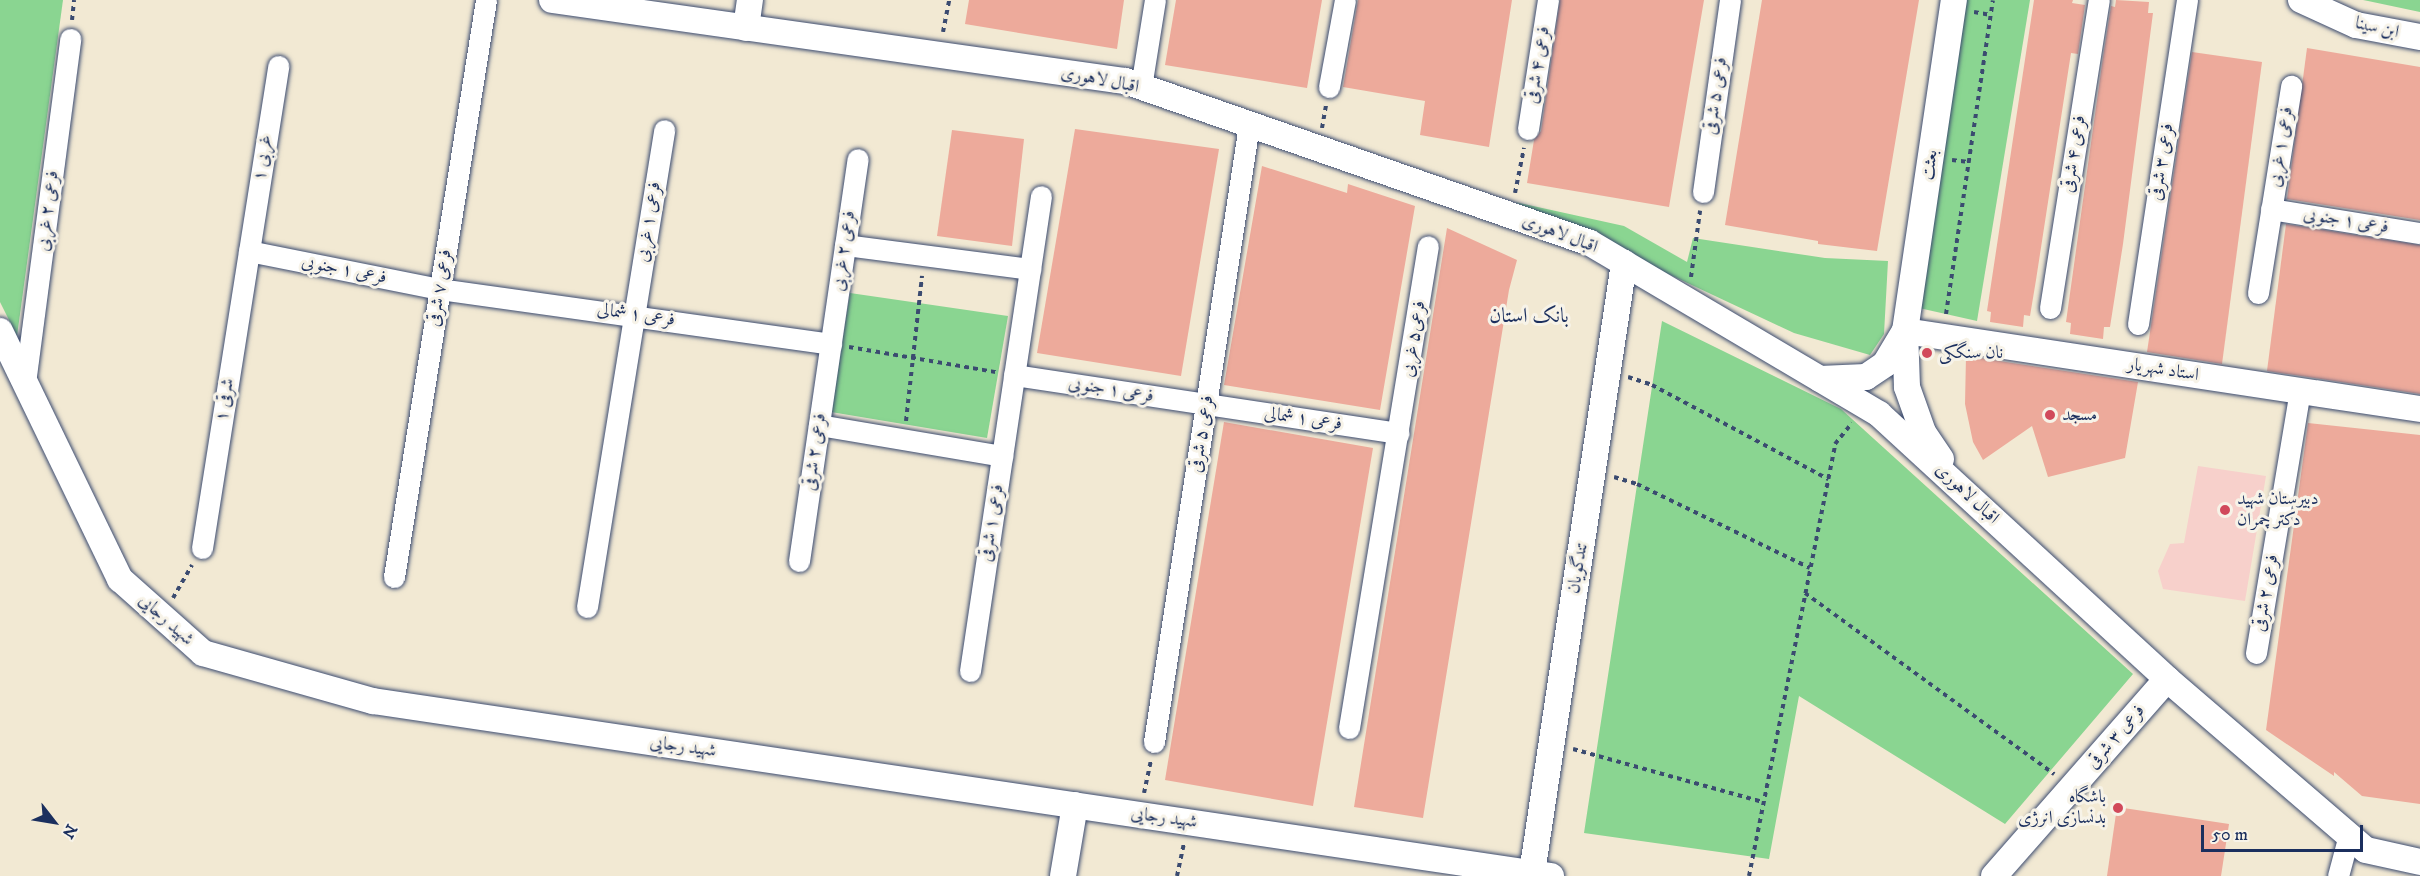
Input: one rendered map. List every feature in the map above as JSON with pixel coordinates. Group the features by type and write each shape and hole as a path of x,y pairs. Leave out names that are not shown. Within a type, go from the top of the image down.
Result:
{"street":[{"name":"فرعی ۷ شرقی","path":"394,577 486,0"},
{"name":"اقبال لاهوری","path":"552,0 1125,81 1590,243 1879,414 2167,679 2366,850 2420,862"},
{"path":"746,28 750,0"},
{"path":"1141,87 1155,0"},
{"path":"1329,87 1345,0"},
{"name":"فرعی ۴ شرقی","path":"1528,129 1548,0"},
{"name":"فرعی ۵ شرقی","path":"1702,192 1730,0"},
{"name":"بعثت","path":"1905,331 1954,0"},
{"name":"فرعی ۴ شرقی","path":"2050,308 2099,0"},
{"name":"فرعی ۳ شرقی","path":"2138,324 2187,0"},
{"name":"ابن سینا","path":"2301,0 2356,25 2420,37"},
{"name":"فرعی ۲ غربی","path":"25,383 70,39"},
{"name":"۱ غربی","path":"249,251 278,66"},
{"name":"فرعی ۱ غربی","path":"2271,209 2291,86"},
{"name":"فرعی ۵ شرقی","path":"1154,742 1249,124"},
{"name":"فرعی ۱ غربی","path":"634,315 664,130"},
{"name":"فرعی ۲ غربی","path":"831,344 858,159"},
{"path":"1014,375 1041,196"},
{"name":"فرعی ۱ جنوبی","path":"2271,209 2420,233"},
{"path":"2258,293 2271,209"},
{"path":"845,245 1030,269"},
{"name":"فرعی۵ غربی","path":"1399,433 1428,246"},
{"name":"فرعی ۱ جنوبی","path":"249,251 440,289"},
{"name":"۱ شرقی","path":"202,548 249,251"},
{"name":"تندگویان","path":"1541,875 1552,741 1624,263"},
{"name":"فرعی ۱ شمالی","path":"440,289 831,344"},
{"path":"587,607 634,315"},
{"name":"شهید رجایی","path":"0,331 120,579 203,653 373,701 1541,875"},
{"path":"1820,379 1866,377 1885,364 1905,331"},
{"path":"1905,331 1907,387 1923,432 1959,487"},
{"name":"استاد شهریار","path":"1905,331 2420,409"},
{"name":"فرعی ۲ شرقی","path":"799,561 831,344"},
{"name":"فرعی ۱ جنوبی","path":"1014,375 1207,405"},
{"name":"فرعی ۱ شرقی","path":"970,671 1014,375"},
{"name":"فرعی ۲ شرقی","path":"2256,653 2300,391"},
{"name":"فرعی ۱ شمالی","path":"1207,405 1399,433"},
{"path":"819,424 1002,456"},
{"path":"1349,728 1399,433"},
{"name":"فرعی ۳ شرقی","path":"1994,876 2167,679"},
{"path":"1063,876 1075,805"},
{"path":"2338,876 2349,835"}],"path":[{"path":"939,55 949,0"},
{"path":"1946,314 1993,0"},
{"path":"1318,148 1329,87"},
{"path":"1511,216 1528,129"},
{"path":"1687,301 1702,192"},
{"path":"903,439 925,255"},
{"path":"831,344 1014,375"},
{"path":"1608,371 1652,385 1828,479"},
{"path":"1749,876 1835,444 1854,421"},
{"path":"1592,475 1637,484 1810,567"},
{"path":"162,616 202,548"},
{"path":"1805,593 2073,788"},
{"path":"1552,741 1763,802"},
{"path":"1140,815 1154,742"},
{"path":"1178,876 1188,822"}],"shaded area":[{"name":"دبیرستان شهید دکتر چمران","path":"2198,466 2266,476 2245,601 2163,589 2158,571 2170,544 2184,543"}],"green space":[{"path":"0,0 63,0 17,336 0,302"},
{"path":"1964,0 2030,0 1977,321 1919,308"},
{"path":"2363,0 2420,0 2420,12 2368,1"},
{"path":"1515,202 1624,226 1687,262 1693,238 1825,258 1888,261 1884,334 1870,355 1794,333"},
{"path":"850,293 1008,316 987,438 831,412"},
{"path":"1662,321 1841,409 2133,674 2005,824 1799,696 1769,859 1584,833"}],"building":[{"path":"969,0 1124,0 1117,49 965,24"},
{"path":"1176,0 1322,0 1307,88 1165,65"},
{"path":"1358,0 1512,0 1489,147 1420,135 1425,101 1343,87"},
{"path":"1560,0 1704,0 1669,207 1527,183 1534,140 1541,131"},
{"path":"1762,0 1919,0 1877,251 1818,244 1818,241 1725,225"},
{"path":"2034,0 2073,0 2072,3 2085,5 2078,54 2071,53 2030,316 2024,315 2023,327 1990,322 1991,312 1987,311"},
{"path":"2116,0 2149,2 2148,13 2153,13 2123,244 2110,327 2104,327 2103,339 2070,334 2071,323 2066,322 2103,57 2111,6 2115,7"},
{"path":"2307,48 2420,67 2420,220 2287,199"},
{"path":"2192,52 2262,62 2222,364 2147,352"},
{"path":"1075,129 1219,149 1181,376 1037,353"},
{"path":"952,130 1024,139 1012,246 937,236"},
{"path":"1262,166 1347,193 1348,184 1415,206 1380,410 1224,385"},
{"path":"2286,224 2420,245 2420,394 2267,371"},
{"path":"1447,228 1517,260 1509,290 1423,818 1354,807"},
{"name":"مسجد","path":"1966,356 2138,382 2125,458 2048,477 2032,426 1983,460 1973,442 1965,404"},
{"path":"1224,422 1373,448 1313,806 1165,780"},
{"path":"2308,423 2420,435 2420,804 2362,796 2334,772 2334,776 2266,730"},
{"path":"2117,807 2229,824 2221,876 2107,876"}],"place":[{"name":"نان سنگکی","path":"1927,353"},
{"name":"مسجد","path":"2050,415"},
{"name":"دبیرستان شهید دکتر چمران","path":"2225,510"},
{"name":"باشگاه بدنسازی انرژی","path":"2118,808"}],"district":[{"name":"بانک استان","path":"1529,316"}]}
